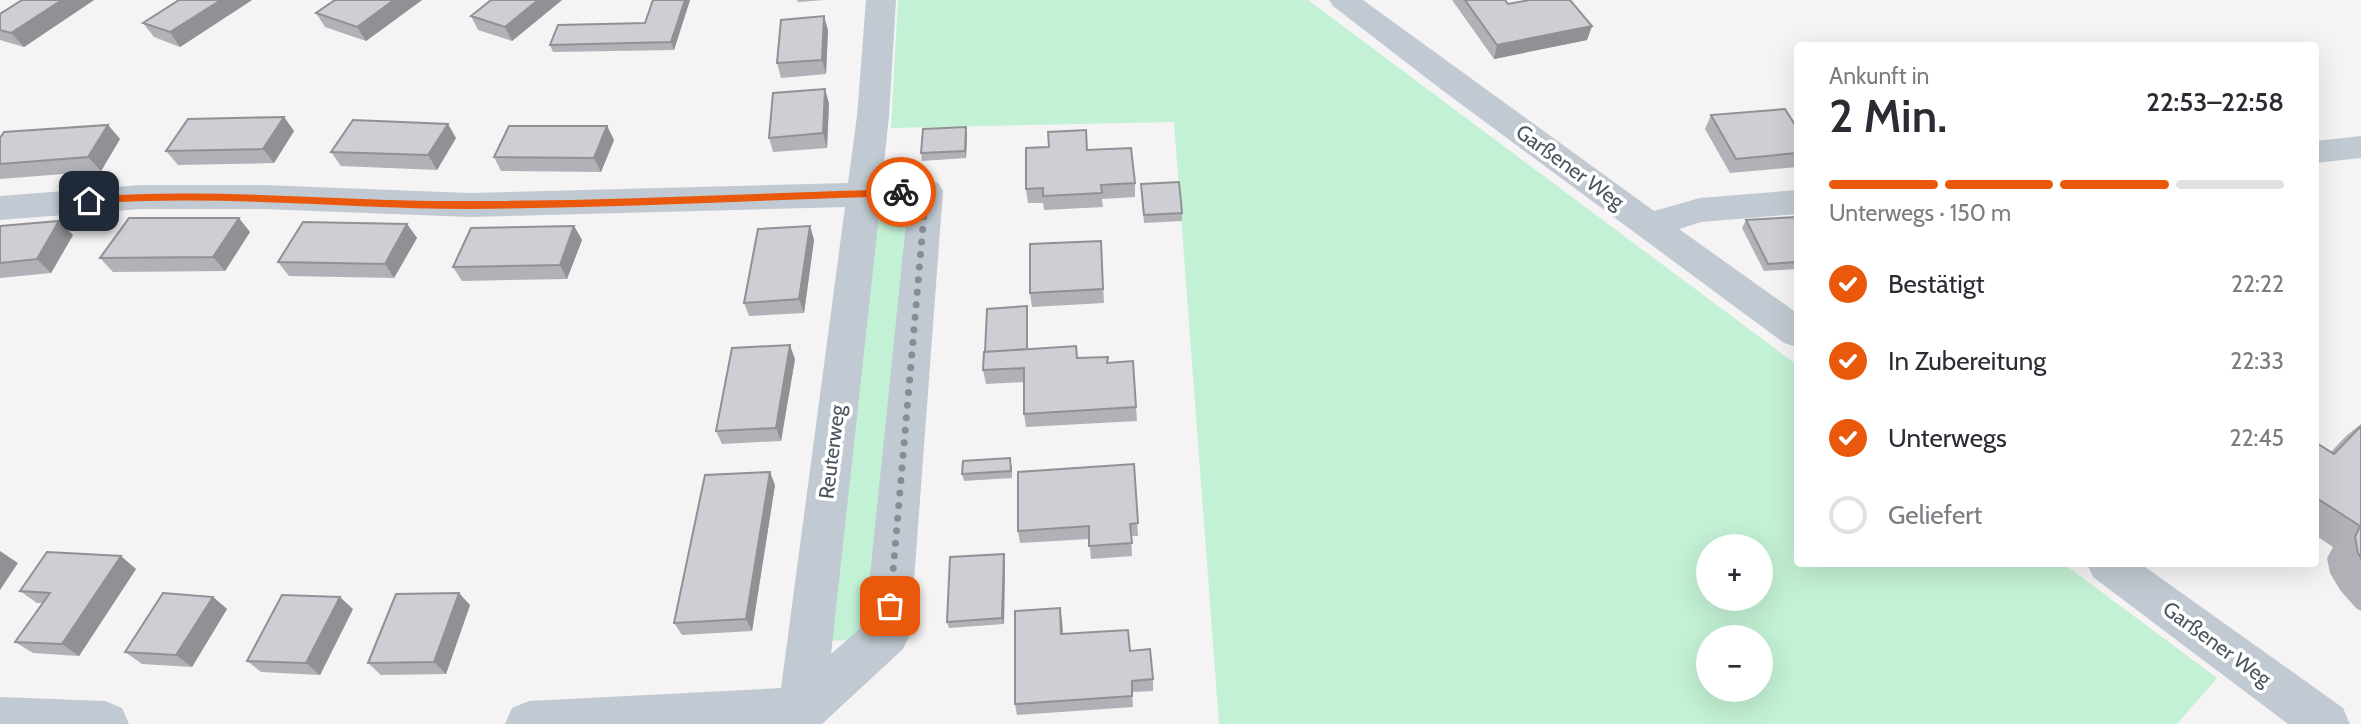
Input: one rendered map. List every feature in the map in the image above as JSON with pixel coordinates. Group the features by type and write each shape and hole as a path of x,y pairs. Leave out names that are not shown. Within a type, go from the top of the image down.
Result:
{"street":[{"name":"Reuterweg","path":"801,716 873,116 881,0"},
{"name":"Garßener Weg","path":"1344,0 1453,83 1794,331"},
{"path":"2319,152 2361,147"},
{"path":"0,208 141,197 263,197 470,205 926,191 887,634 801,716 529,724"},
{"path":"1650,225 1700,210 1794,202"},
{"name":"Garßener Weg","path":"2112,567 2326,724"},
{"path":"0,719 104,724"}],"green space":[{"path":"898,0 1308,0 1794,363 1794,567 2068,567 2217,678 2177,724 1219,724 1174,122 891,128"},
{"path":"910,206 870,639 830,641 879,207"}],"building":[{"path":"22,0 62,0 11,33 0,30 0,14"},
{"path":"179,0 221,0 170,32 143,23"},
{"path":"335,0 394,0 357,27 316,13"},
{"path":"491,0 538,0 505,27 471,16"},
{"path":"653,0 685,0 671,42 550,45 558,25 645,23"},
{"path":"1465,0 1505,0 1508,4 1530,0 1570,0 1592,26 1497,45"},
{"path":"824,16 822,60 777,63 781,20"},
{"path":"825,89 823,133 769,138 773,93"},
{"path":"1785,109 1794,123 1794,153 1736,159 1711,115"},
{"path":"284,117 263,149 166,151 188,119"},
{"path":"353,120 448,124 428,155 331,152"},
{"path":"108,125 88,157 0,164 0,138 4,132"},
{"path":"509,126 607,126 594,158 494,157"},
{"path":"966,127 965,151 921,153 923,129"},
{"path":"1086,130 1087,150 1131,148 1135,183 1101,185 1102,193 1043,196 1043,188 1026,189 1026,148 1049,147 1048,132"},
{"path":"1179,182 1182,213 1144,215 1141,184"},
{"path":"1794,217 1794,262 1768,264 1746,220"},
{"path":"129,218 239,218 213,257 100,258"},
{"path":"59,221 37,259 0,263 0,226"},
{"path":"303,222 407,224 385,264 278,262"},
{"path":"574,226 560,265 453,267 471,228"},
{"path":"810,226 799,299 744,303 758,229"},
{"path":"1101,241 1103,289 1030,293 1030,244"},
{"path":"1027,306 1027,349 985,352 987,309"},
{"path":"790,345 776,428 716,431 732,348"},
{"path":"1076,346 1077,358 1108,357 1107,363 1133,361 1136,407 1024,414 1024,368 983,370 984,352"},
{"path":"2361,426 2361,558 2355,537 2360,526 2319,500 2319,445 2334,454"},
{"path":"1010,458 1011,471 962,474 963,461"},
{"path":"1134,464 1138,523 1130,524 1132,543 1089,546 1089,526 1018,531 1018,472"},
{"path":"770,472 746,619 674,623 705,475"},
{"path":"47,552 121,556 62,644 15,642 50,593 20,591"},
{"path":"1004,554 1002,618 947,622 950,557"},
{"path":"163,593 213,597 176,655 125,652"},
{"path":"459,593 434,662 368,663 396,594"},
{"path":"282,595 340,597 306,663 247,661"},
{"path":"1060,608 1061,634 1128,630 1130,651 1150,649 1153,679 1132,681 1132,696 1015,704 1015,611"}],"way so far":[{"path":"890,606 926,191 901,192"}],"route":[{"path":"89,201 141,197 263,197 470,205 901,192"}]}
